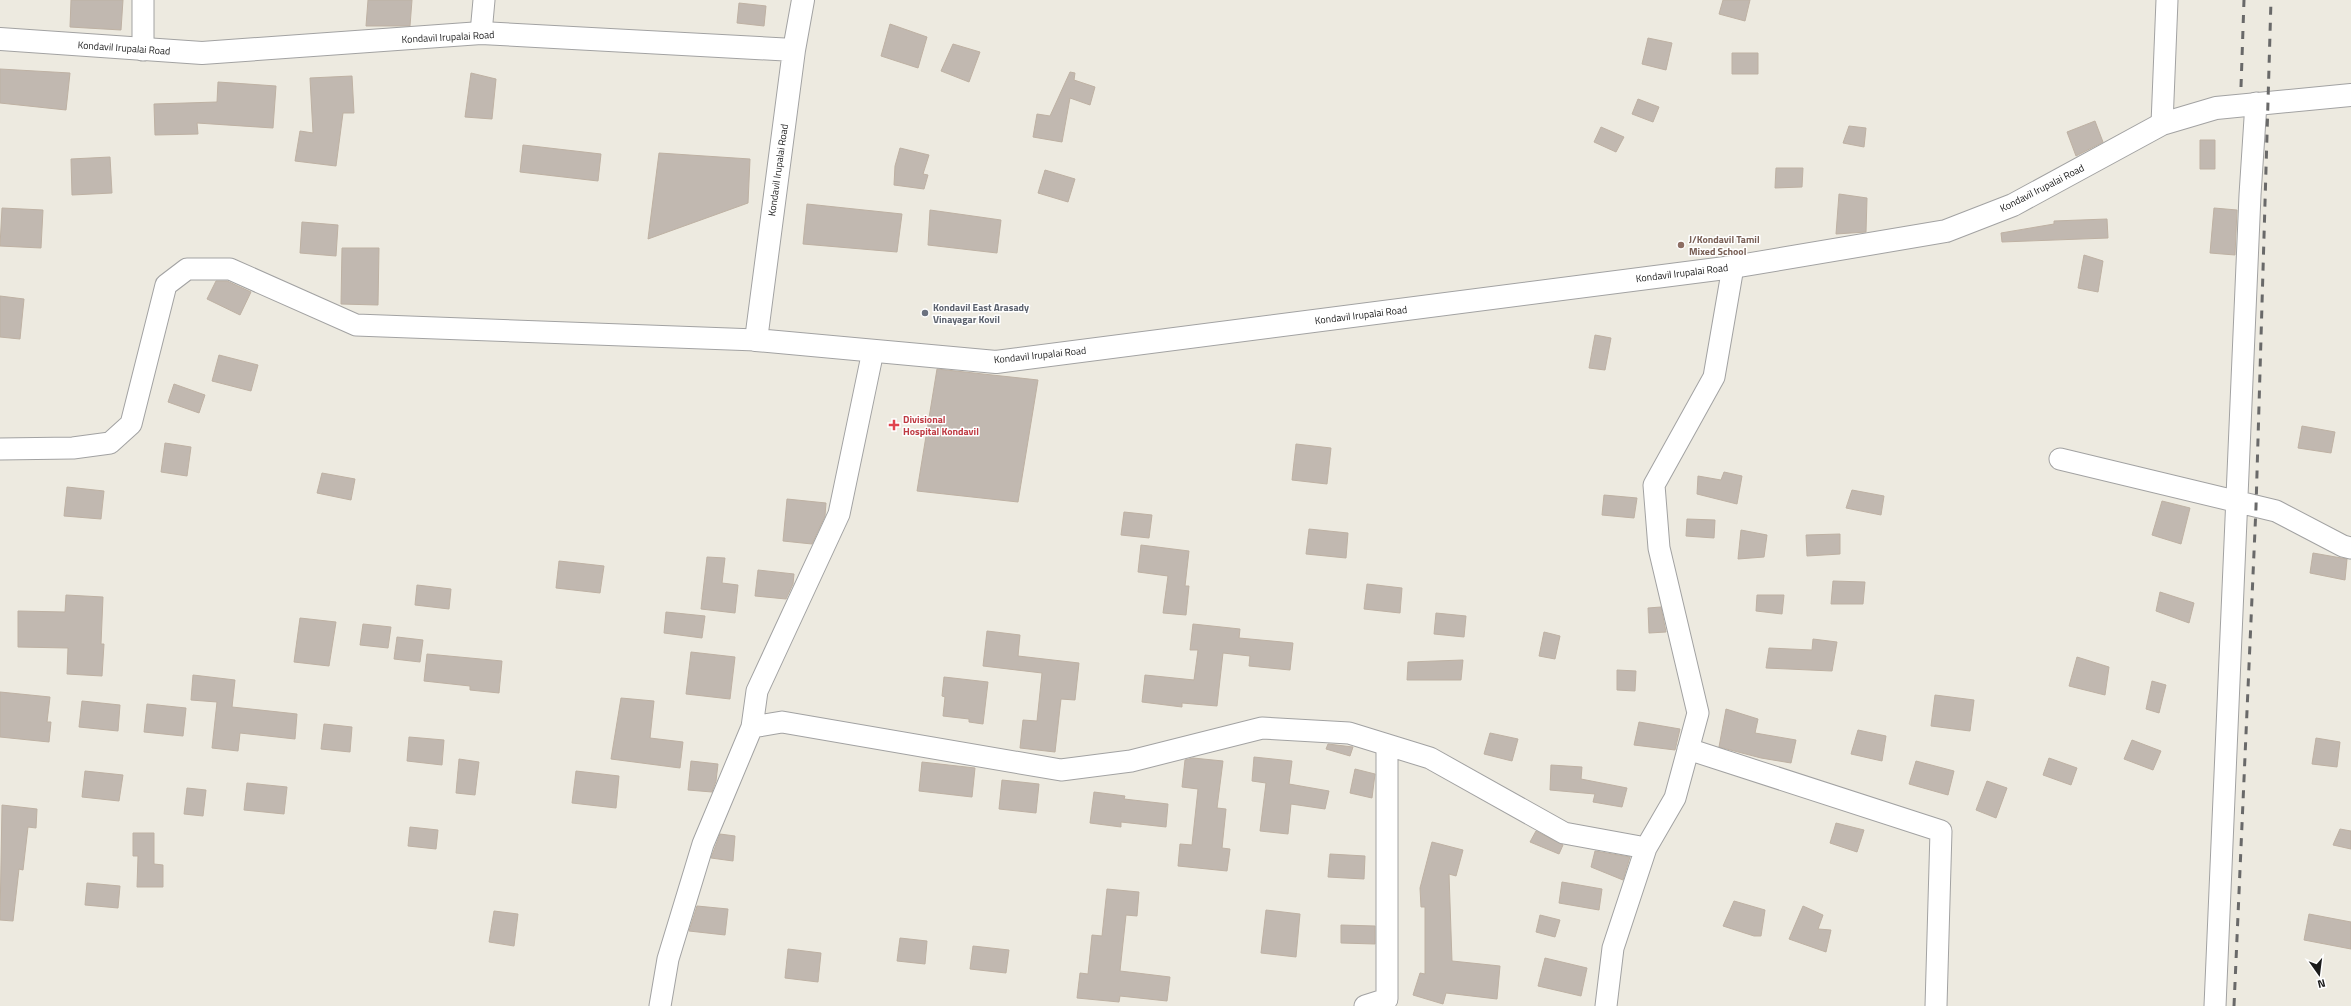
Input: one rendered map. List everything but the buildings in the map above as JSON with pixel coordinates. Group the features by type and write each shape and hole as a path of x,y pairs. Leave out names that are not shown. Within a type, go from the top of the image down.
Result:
{"street":[{"path":"143,0 143,50"},
{"path":"481,33 484,0"},
{"path":"794,50 803,0"},
{"path":"2162,124 2167,0"},
{"name":"Kondavil Irupalai Road","path":"0,39 202,53 481,33 794,50 756,340 996,362 1733,267 1946,231 2013,205 2162,124 2216,108 2351,95"},
{"path":"2216,1006 2237,502 2256,103"},
{"path":"1606,1006 1613,948 1646,848 1675,798 1698,713 1658,548 1654,484 1714,377 1733,267"},
{"path":"0,449 72,448 110,443 131,424 166,285 187,269 230,269 356,325 756,340"},
{"path":"660,1006 668,959 703,844 752,727 756,691 839,514 872,351"},
{"path":"2060,459 2276,511 2343,546 2351,548"},
{"path":"752,727 782,722 1060,770 1131,761 1262,728 1349,733 1430,758 1564,833 1646,848"},
{"path":"1365,1006 1387,999 1387,745"},
{"path":"1688,749 1941,831 1936,1006"}],"railway":[{"path":"2241,87 2244,0"},
{"path":"2234,1006 2256,507 2271,0"}],"place":[{"name":"J/Kondavil Tamil Mixed School","path":"1681,245"},
{"name":"Kondavil East Arasady Vinayagar Kovil","path":"925,313"},
{"name":"Divisional Hospital Kondavil","path":"894,425"}]}
